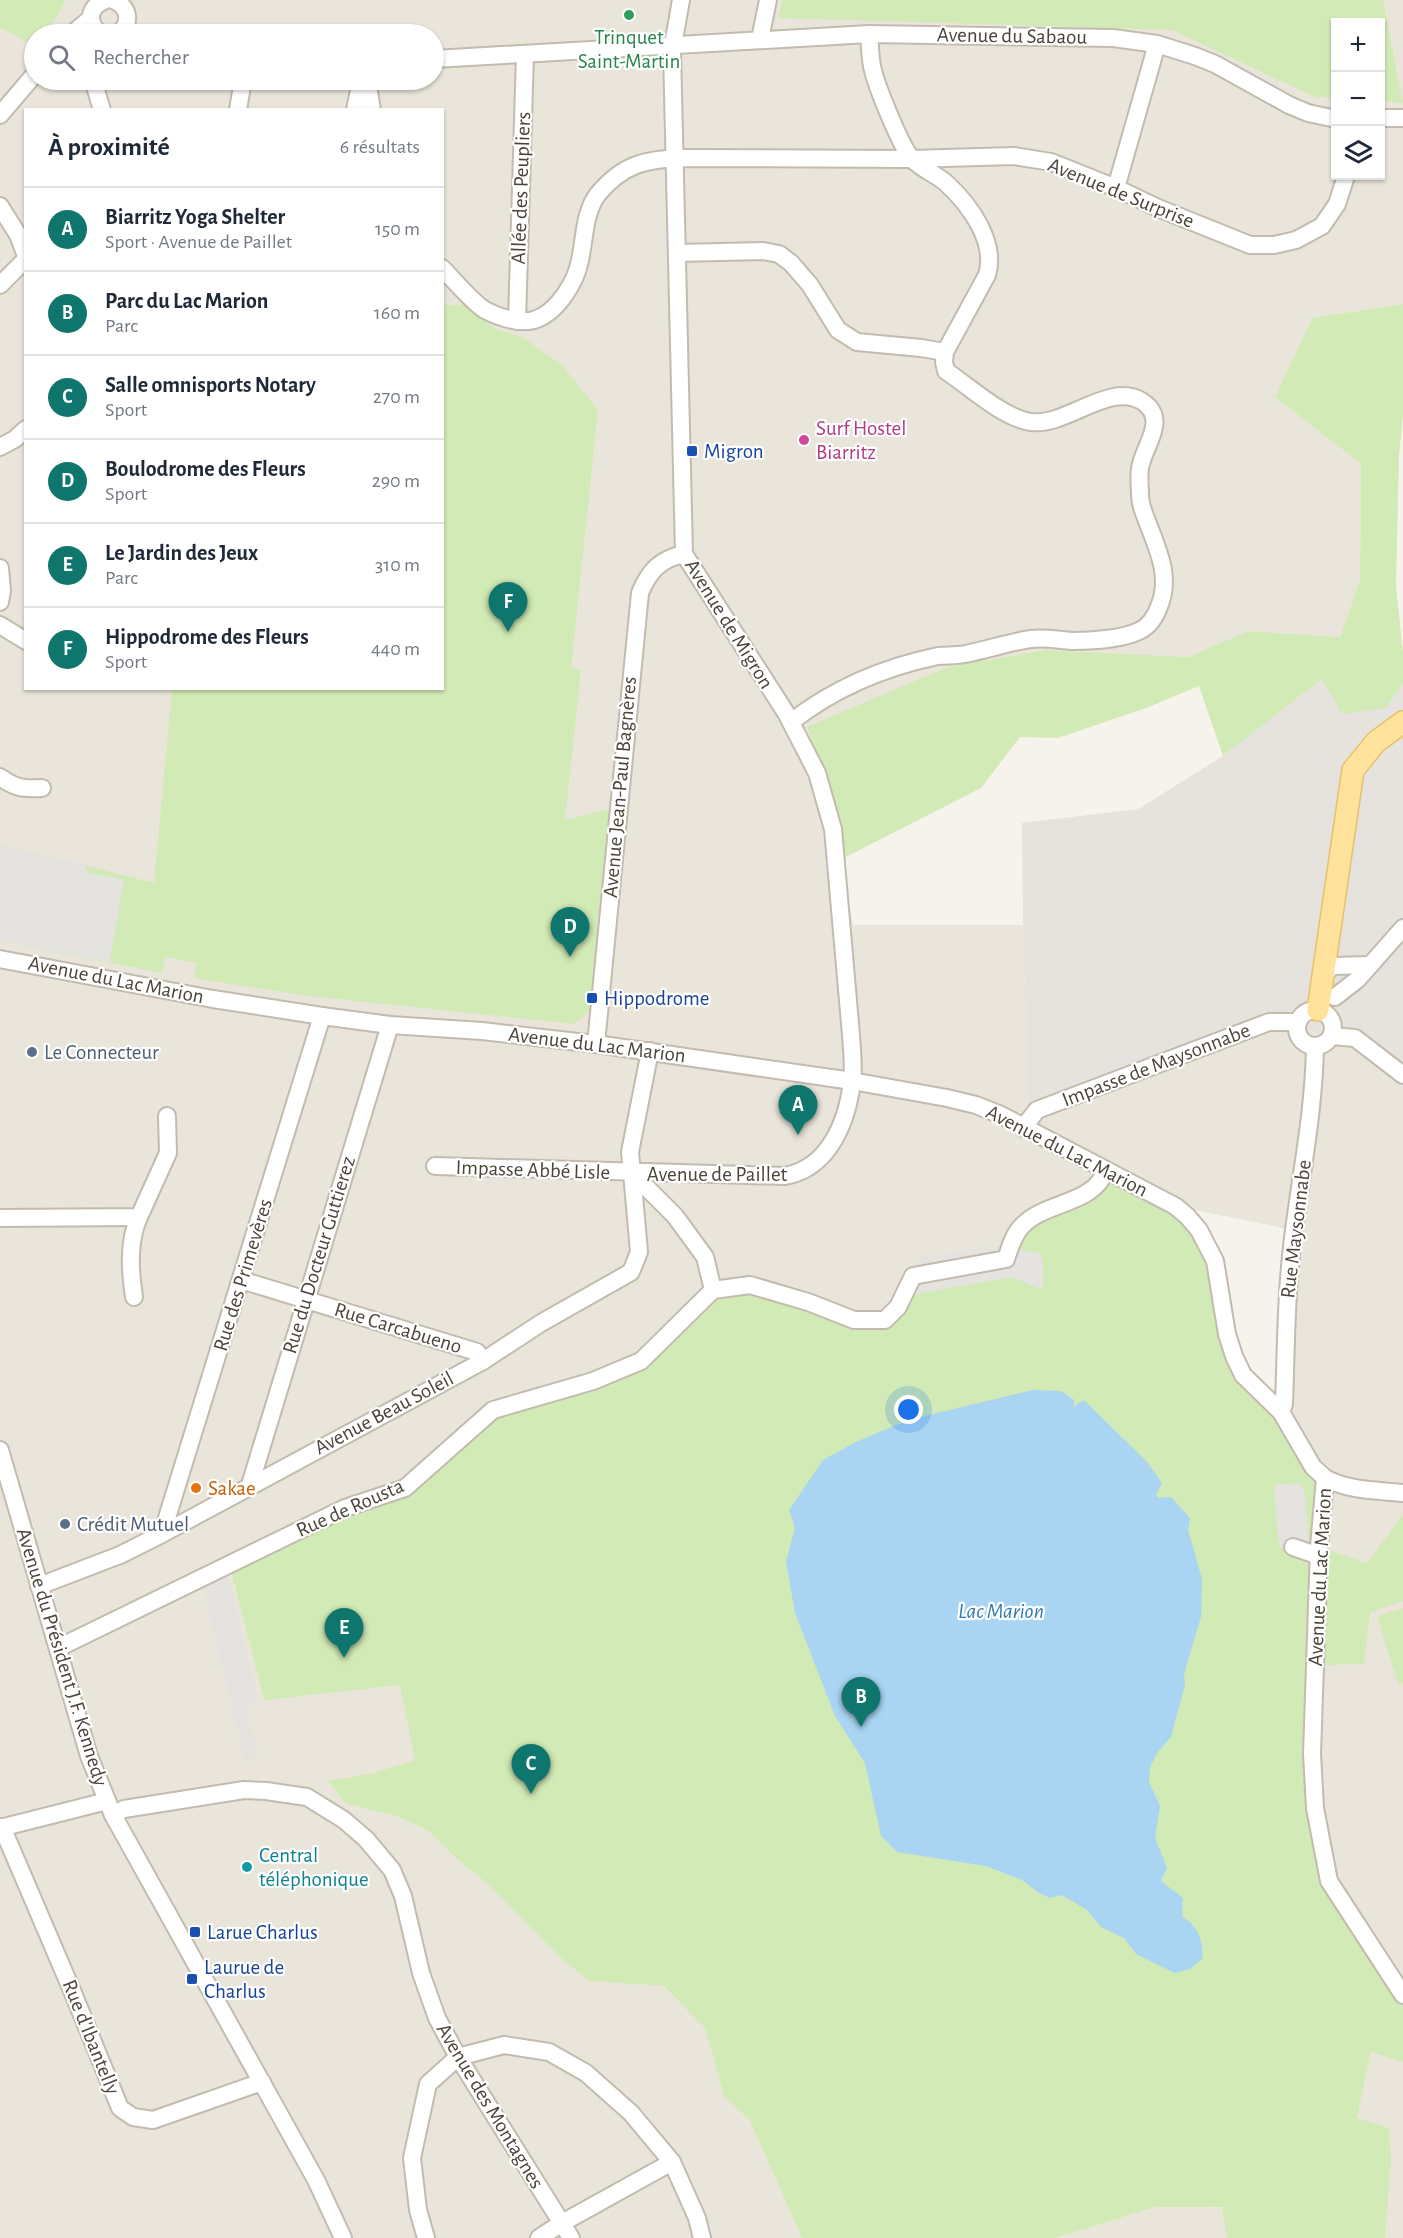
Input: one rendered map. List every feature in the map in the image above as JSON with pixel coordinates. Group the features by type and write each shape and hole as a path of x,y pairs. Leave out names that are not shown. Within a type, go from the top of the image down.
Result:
{"main road":[{"path":"1328,1015 1327,946 1353,771 1376,742 1400,727"}],"street":[{"path":"96,24 94,8 106,0"},
{"path":"113,0 120,2 126,11 126,24"},
{"name":"Avenue de Migron","path":"681,0 673,45 684,554 790,722 817,773 833,829 851,1035 852,1081"},
{"path":"760,39 768,0"},
{"path":"790,722 842,688 905,665 1030,639 1072,641 1106,639 1138,632 1150,624 1161,603 1165,581 1162,561 1140,503 1140,464 1153,438 1154,420 1150,407 1126,396 1106,399 1050,421 1032,422 1014,417 946,371 945,352 987,275 991,263 984,234 974,217 946,183 912,159 891,118 872,67 869,34"},
{"name":"Avenue du Sabaou","path":"444,58 869,34 1113,38 1157,44 1215,64 1289,105 1308,113 1331,118"},
{"path":"1116,188 1157,44"},
{"name":"Allée des Peupliers","path":"517,321 525,54"},
{"path":"0,115 24,87"},
{"path":"96,90 101,108"},
{"path":"238,108 241,90"},
{"path":"355,108 359,90"},
{"path":"369,90 372,108"},
{"path":"1385,118 1403,117"},
{"name":"Avenue de Surprise","path":"517,321 535,320 551,309 570,287 580,262 585,224 596,196 614,177 633,164 675,158 912,159 1014,156 1051,162 1250,245 1274,245 1296,240 1322,226 1337,204 1345,180"},
{"path":"0,206 18,235 24,252"},
{"path":"678,254 763,251 778,254 791,263 810,285 838,330 856,342 945,352"},
{"path":"0,285 24,259"},
{"path":"444,270 484,310 517,321"},
{"path":"0,447 24,431"},
{"name":"Avenue Jean-Paul Bagnères","path":"596,1044 638,601 647,577 667,558 684,554"},
{"path":"0,568 2,591 0,602"},
{"path":"0,625 24,640"},
{"path":"0,777 12,786 28,789 42,788"},
{"path":"1403,928 1328,1015 1325,1044 1309,1045 1300,1038 1298,1033 1298,1022 1307,1012 1328,1015 1403,1075"},
{"name":"Avenue du Lac Marion","path":"0,959 213,999 322,1016 390,1025 482,1031 650,1051 852,1081 947,1098 1001,1115 1175,1206 1199,1230 1215,1262 1227,1334 1243,1375 1281,1412 1313,1467 1325,1478 1319,1556 1312,1754 1315,1808 1329,1881 1403,1995"},
{"path":"1327,972 1370,965"},
{"name":"Rue des Primevères","path":"162,1534 322,1016"},
{"name":"Impasse de Maysonnabe","path":"1023,1128 1037,1110 1269,1022 1298,1022"},
{"name":"Rue du Docteur Guttierez","path":"250,1485 390,1025"},
{"name":"Rue Maysonnabe","path":"1281,1412 1284,1404 1287,1310 1293,1241 1312,1106 1315,1046"},
{"name":"Avenue Beau Soleil","path":"39,1586 120,1555 162,1534 483,1361 541,1323 631,1272 639,1252 630,1152 650,1051"},
{"name":"Avenue de Paillet","path":"632,1173 785,1176 799,1174 826,1153 835,1138 852,1081"},
{"path":"134,1297 131,1277 132,1233 168,1153 167,1116"},
{"name":"Impasse Abbé Lisle","path":"435,1166 632,1173"},
{"path":"632,1173 675,1216 705,1257 712,1290 750,1285 808,1302 854,1320 885,1320 898,1307 913,1276 1006,1260 1014,1237 1023,1225 1092,1190 1103,1179 1106,1170"},
{"path":"0,1218 140,1217"},
{"name":"Rue Carcabueno","path":"241,1280 477,1353 483,1361"},
{"name":"Rue de Rousta","path":"58,1648 345,1508 405,1488 493,1410 593,1381 641,1361 712,1290"},
{"name":"Avenue du Président J.F. Kennedy","path":"0,1450 89,1756 110,1808 316,2180 343,2238"},
{"path":"1325,1478 1338,1485 1403,1493"},
{"path":"1293,1547 1319,1556"},
{"name":"Avenue des Montagnes","path":"110,1808 124,1809 244,1790 266,1791 307,1797 344,1820 366,1839 392,1870 403,1896 421,1973 437,2018 458,2057 571,2238"},
{"path":"1,1828 110,1808"},
{"name":"Rue d'Ibantelly","path":"1,1828 74,1993 120,2108 133,2117 153,2120 262,2082"},
{"path":"426,2238 418,2210 412,2158 428,2084 458,2057 504,2045 549,2052 586,2073 631,2113 672,2162 697,2218 702,2238"},
{"path":"539,2238 672,2162"}],"shaded area":[{"path":"0,0 1403,0 1403,304 1312,318 1275,397 1361,464 1360,579 1340,637 1248,631 1188,657 1045,650 948,667 833,804 853,925 1023,925 1028,1103 1271,1016 1359,1049 1403,1088 1403,1514 1367,1564 1319,1547 1274,1395 1303,1232 1195,1210 1127,1181 1006,1259 885,1320 641,1361 405,1488 229,1565 264,1699 400,1685 416,1760 370,1774 329,1781 346,1804 397,1816 427,1830 490,1886 564,1961 590,1980 662,1986 705,2027 724,2096 750,2121 802,2238 0,2238"},
{"path":"1322,679 1386,708 1403,684 1403,1088 1359,1049 1271,1016 1028,1104 1022,823 1138,809 1223,756"},
{"path":"0,844 85,865 87,872 124,880 110,962 0,941"},
{"path":"997,1245 1042,1254 1043,1290 1012,1277 911,1295 913,1276 920,1258"},
{"path":"1298,1483 1304,1489 1309,1545 1279,1548 1274,1485"},
{"path":"228,1575 259,1701 245,1704 258,1756 245,1762 203,1586"},
{"path":"1403,1601 1403,1995 1329,1881 1315,1808 1316,1665 1370,1613"},
{"path":"1371,2052 1403,2062 1403,2238 1055,2238 1156,2207 1338,2208"}],"green space":[{"path":"0,0 66,0 52,24 24,24 24,40 0,27"},
{"path":"782,0 1383,0 1403,103 1385,101 1385,18 1331,18 1331,98 1315,97 1172,30 778,18"},
{"path":"1403,304 1403,416 1399,456 1396,586 1403,653 1403,684 1386,708 1342,714 1322,679 1223,756 1199,686 1146,708 1058,738 1020,737 981,788 842,859 833,804 807,727 948,667 1045,650 1188,657 1248,631 1340,637 1360,579 1361,464 1275,397 1312,318"},
{"path":"444,305 464,305 496,329 522,337 562,365 598,410 571,668 581,670 565,820 609,809 589,1011 574,1024 300,995 194,978 196,963 166,957 162,973 0,941 0,844 154,883 172,690 444,690"},
{"path":"1106,1170 1199,1230 1234,1356 1325,1478 1319,1547 1367,1563 1403,1514 1403,1601 1370,1613 1364,1664 1316,1665 1312,1754 1329,1881 1403,1995 1403,2062 1371,2052 1357,2118 1389,2128 1391,2160 1385,2238 1227,2238 1222,2207 1156,2207 1055,2238 802,2238 750,2121 724,2096 705,2028 663,1986 590,1981 564,1961 490,1886 427,1830 397,1816 346,1804 328,1781 370,1774 415,1760 400,1685 264,1700 229,1564 405,1488 493,1410 641,1361 713,1290 750,1285 885,1320 913,1276 1006,1259 1014,1237 1093,1190"},
{"path":"1403,1608 1403,1683 1398,1684 1377,1616"}],"water":[{"name":"Lac Marion","path":"1033,1390 1061,1391 1074,1400 1074,1407 1085,1401 1147,1462 1162,1483 1156,1495 1158,1498 1171,1497 1190,1518 1188,1530 1202,1579 1201,1617 1184,1674 1185,1685 1171,1737 1157,1753 1150,1767 1149,1782 1160,1806 1155,1838 1167,1868 1161,1881 1183,1898 1182,1916 1196,1929 1202,1945 1203,1958 1190,1969 1175,1973 1136,1954 1124,1938 1101,1927 1087,1910 1062,1895 1050,1898 1022,1880 986,1866 897,1852 881,1836 865,1763 835,1716 795,1613 786,1561 795,1528 789,1510 823,1460 856,1442 908,1420"}],"place":[{"name":"Trinquet Saint-Martin","path":"629,15"},
{"name":"Surf Hostel Biarritz","path":"804,440"},
{"name":"Migron","path":"692,451"},
{"name":"Hippodrome des Fleurs","path":"508,632"},
{"name":"Boulodrome des Fleurs","path":"570,957"},
{"name":"Hippodrome","path":"592,998"},
{"name":"Le Connecteur","path":"32,1052"},
{"name":"Biarritz Yoga Shelter","path":"798,1135"},
{"name":"Sakae","path":"196,1488"},
{"name":"Crédit Mutuel","path":"65,1524"},
{"name":"Le Jardin des Jeux","path":"344,1658"},
{"name":"Parc du Lac Marion","path":"861,1727"},
{"name":"Salle omnisports Notary","path":"531,1794"},
{"name":"Central téléphonique","path":"247,1867"},
{"name":"Larue Charlus","path":"195,1932"},
{"name":"Laurue de Charlus","path":"192,1979"}]}
